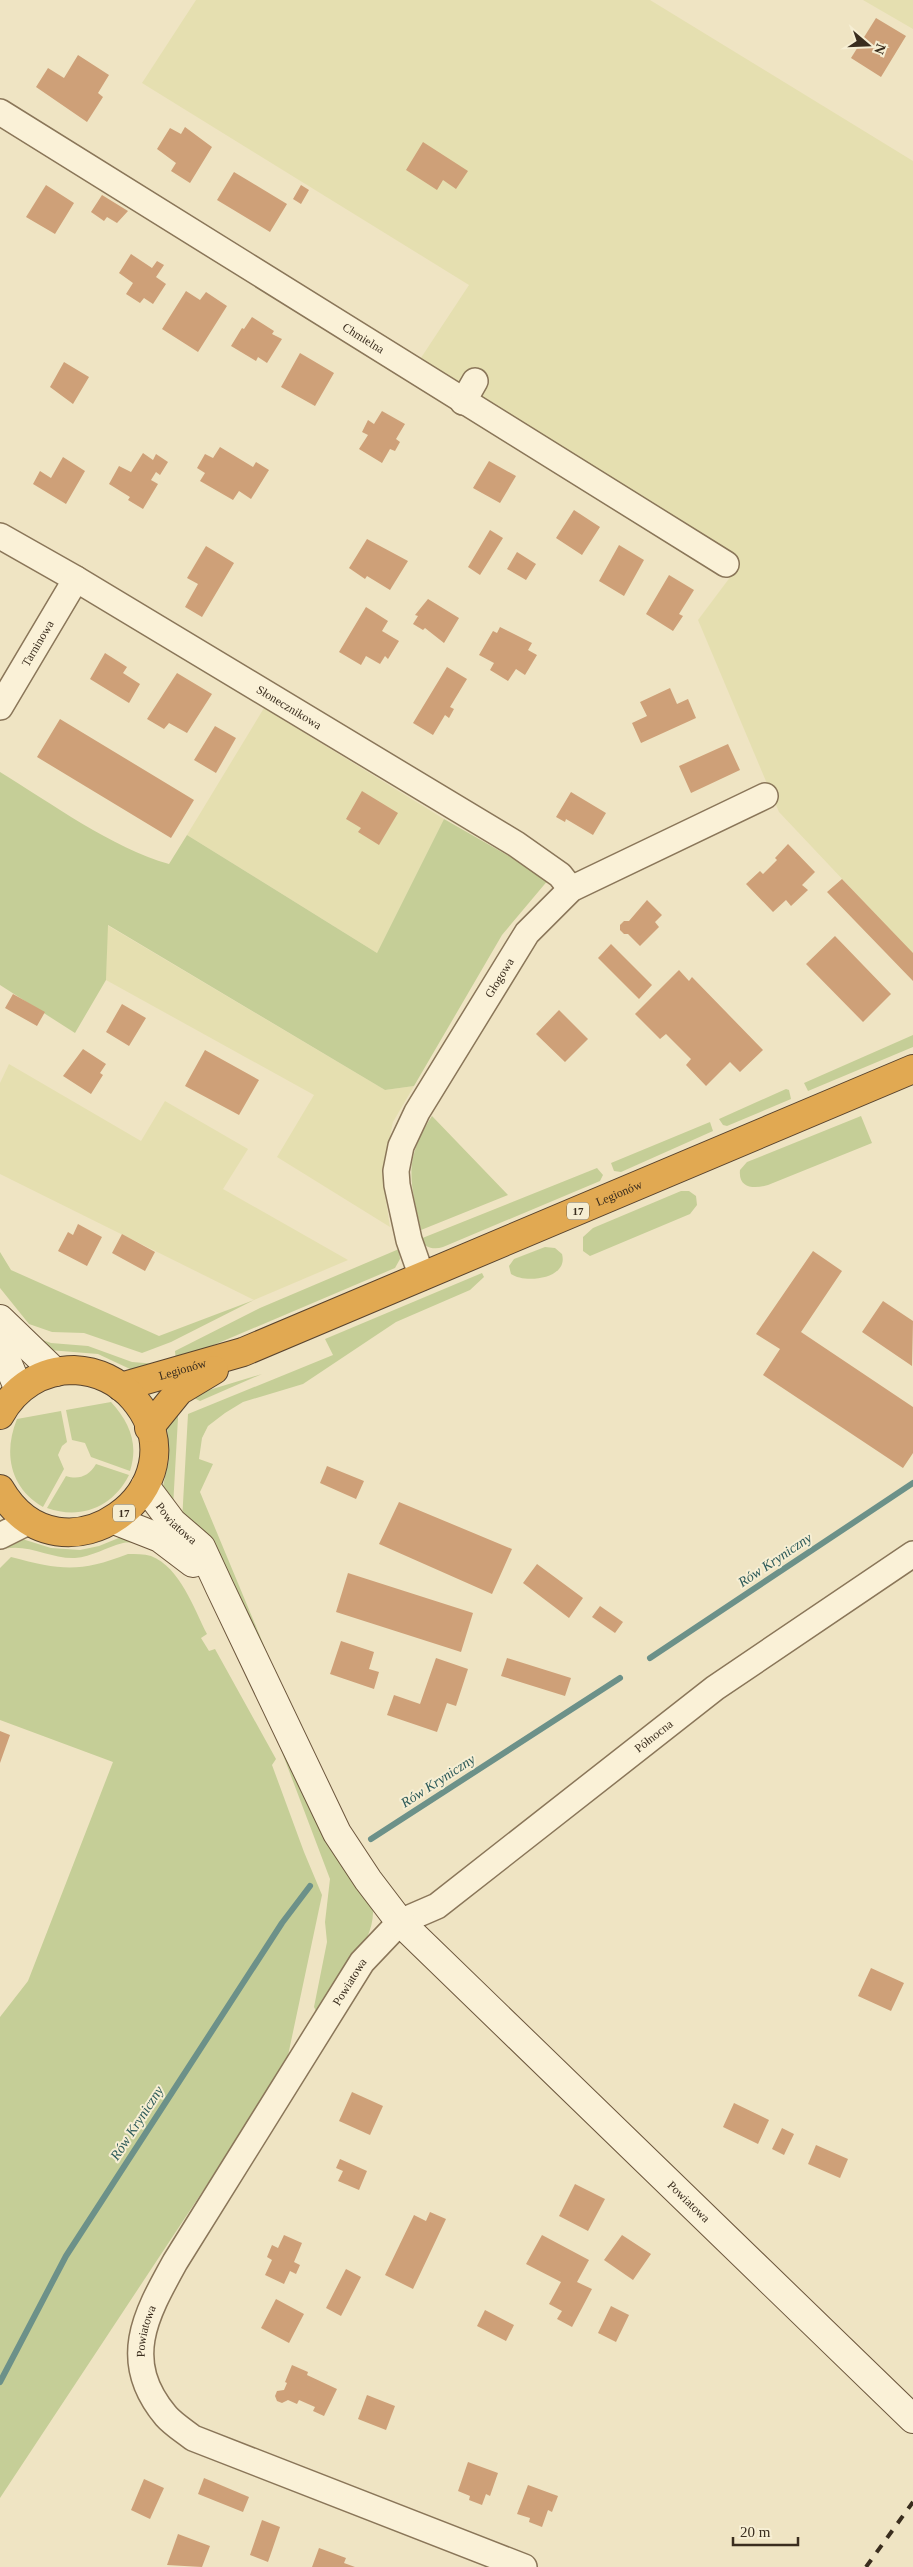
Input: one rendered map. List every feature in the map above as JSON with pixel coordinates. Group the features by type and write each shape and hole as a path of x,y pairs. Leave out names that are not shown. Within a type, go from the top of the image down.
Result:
{"highway":[{"name":"Legionów","path":"121,1387 243,1352 913,1069"},
{"name":"Legionów","path":"150,1428 179,1391 243,1352"},
{"name":"17","path":"0,1414 19,1390 36,1379 55,1372 76,1370 90,1372 121,1387 141,1408 150,1428 153,1457 145,1486 132,1506 114,1520 92,1530 76,1532 52,1530 30,1521 1,1494"}],"main road":[{"path":"0,1319 55,1372"},
{"path":"0,1345 19,1390"},
{"name":"Powiatowa","path":"145,1486 172,1522 201,1547 337,1833 368,1880 400,1922 912,2418"},
{"name":"Powiatowa","path":"114,1520 160,1538 185,1555 220,1588"}],"street":[{"name":"Chmielna","path":"0,112 469,392 726,564"},
{"name":"Słonecznikowa","path":"0,536 76,579 516,844 560,875 570,889"},
{"name":"Tarninowa","path":"0,707 76,579"},
{"name":"Głogowa","path":"422,1277 409,1240 397,1185 396,1171 406,1134 518,946 538,920 570,889 765,796"},
{"path":"0,1536 30,1521"},
{"name":"Północna","path":"400,1922 437,1906 714,1688 913,1554"},
{"name":"Powiatowa","path":"400,1922 362,1962 175,2262 154,2300 141,2334 141,2362 148,2391 166,2417 192,2438 524,2567"}],"shaded area":[{"path":"196,0 650,0 913,161 913,954 779,812 698,620 731,576 411,373 469,285 142,83"},
{"path":"863,0 913,0 913,29"},
{"path":"264,708 444,819 377,953 187,835"},
{"path":"107,925 385,1090 414,1086 393,1122 384,1165 384,1188 390,1227 277,1157 314,1095 106,980"},
{"path":"9,1064 141,1141 165,1101 248,1149 223,1189 348,1260 254,1300 0,1174 0,1083"}],"green space":[{"path":"0,772 104,836 147,857 169,864 187,835 377,953 444,819 549,879 502,935 414,1086 385,1090 108,925 106,980 75,1033 0,985"},
{"path":"913,1035 913,1047 808,1091 804,1083"},
{"path":"786,1089 789,1090 791,1099 727,1126 723,1125 719,1119"},
{"path":"432,1116 508,1195 421,1230 412,1184 413,1159 416,1146"},
{"path":"861,1116 872,1143 768,1185 753,1187 748,1186 742,1181 740,1170 747,1162"},
{"path":"710,1122 713,1131 621,1172 614,1171 611,1163"},
{"path":"597,1168 603,1175 600,1181 443,1247 430,1247 420,1239"},
{"path":"681,1191 689,1191 696,1196 697,1205 690,1214 590,1256 583,1251 583,1237 593,1228"},
{"path":"545,1247 555,1248 562,1254 562,1262 559,1269 553,1274 535,1279 526,1279 511,1274 509,1266 514,1259"},
{"path":"399,1249 400,1259 395,1268 176,1361 175,1351 260,1308"},
{"path":"0,1252 11,1270 159,1336 254,1300 171,1342 142,1353 84,1333 52,1332 29,1324 0,1288"},
{"path":"482,1273 484,1277 470,1290 396,1322 303,1384 243,1402 208,1426 202,1438 199,1459 213,1464 200,1492 270,1660 222,1563 182,1521 188,1414 333,1355 325,1339"},
{"path":"37,1338 51,1343 88,1346 132,1362 157,1364 136,1370 130,1369 98,1354 49,1350"},
{"path":"262,1374 200,1401 192,1397 196,1394"},
{"path":"111,1402 123,1417 131,1434 133,1461 130,1471 91,1457 85,1443 72,1440 66,1410"},
{"path":"176,1404 178,1418 173,1507 163,1492 163,1486 169,1459 167,1427"},
{"path":"61,1411 67,1442 62,1446 58,1455 64,1469 43,1507 23,1490 12,1469 10,1457 13,1432 17,1419"},
{"path":"96,1464 129,1475 114,1495 105,1503 84,1511 72,1512 47,1508 66,1476 75,1478 83,1476"},
{"path":"126,1535 142,1544 123,1543 87,1556 75,1558 66,1558 30,1549 4,1549 0,1545 19,1538 51,1548 80,1550 99,1546"},
{"path":"128,1554 148,1555 161,1561 170,1569 185,1590 207,1634 201,1638 209,1651 215,1649 276,1759 272,1765 322,1895 286,2065 0,2498 0,2017 28,1981 113,1762 0,1720 0,1568 11,1557 43,1565 70,1568 96,1564"},
{"path":"277,1739 284,1744 373,1911 372,1924 361,1951 317,2013 314,2007 327,1942 325,1922 330,1879"}],"building":[{"path":"876,18 906,36 881,77 851,58"},
{"path":"78,55 109,75 98,93 103,97 87,122 36,87 48,68 64,78"},
{"path":"185,127 212,147 190,183 171,171 176,163 157,149 170,128 181,134"},
{"path":"423,142 468,171 456,189 443,180 437,190 406,170"},
{"path":"234,172 287,204 270,232 217,200"},
{"path":"46,185 74,203 55,234 26,217"},
{"path":"301,185 309,190 301,204 293,199"},
{"path":"102,195 128,211 117,223 107,217 104,221 91,212"},
{"path":"131,254 152,268 157,261 164,265 156,277 166,284 153,304 144,298 140,303 126,294 133,283 119,273"},
{"path":"186,291 200,300 206,292 227,306 198,352 162,329"},
{"path":"252,317 274,331 272,334 282,339 267,363 258,357 256,361 231,346 242,328 244,329"},
{"path":"300,353 334,373 315,406 281,387"},
{"path":"64,362 89,377 73,404 50,387"},
{"path":"382,411 405,424 396,439 400,442 395,451 390,449 382,463 359,449 368,435 362,432 368,420 374,424"},
{"path":"220,447 253,467 256,462 269,470 251,499 239,491 233,500 200,481 205,473 197,468 205,454 213,458"},
{"path":"143,453 153,460 156,454 168,462 160,475 156,472 151,480 158,484 143,509 128,500 130,497 109,484 119,466 131,472"},
{"path":"63,457 85,471 66,504 33,484 40,471 51,478"},
{"path":"489,461 516,476 500,503 473,488"},
{"path":"574,510 600,527 582,555 556,538"},
{"path":"490,530 503,538 480,575 468,567"},
{"path":"367,539 408,561 390,590 367,576 365,579 349,568"},
{"path":"619,545 644,560 624,596 599,581"},
{"path":"206,546 234,563 202,617 185,607 198,584 187,578"},
{"path":"517,552 536,564 526,580 507,569"},
{"path":"669,575 694,590 679,614 683,616 673,631 646,614"},
{"path":"428,599 459,618 444,643 425,628 423,630 413,624 418,616 415,615"},
{"path":"366,607 388,621 382,631 399,641 388,659 385,656 380,664 366,656 361,665 339,652"},
{"path":"500,627 532,643 528,650 537,655 525,675 516,669 508,681 490,670 494,663 479,655 493,631 497,633"},
{"path":"105,653 127,667 123,673 140,684 129,703 90,679"},
{"path":"447,667 467,679 450,707 454,709 449,718 445,715 433,735 413,723"},
{"path":"177,673 212,694 187,733 169,723 164,729 147,719"},
{"path":"670,688 677,704 688,699 696,718 641,743 632,723 647,716 640,702"},
{"path":"60,719 194,800 171,838 37,757"},
{"path":"215,726 236,738 216,773 194,760"},
{"path":"728,744 740,770 691,793 679,766"},
{"path":"362,791 398,813 379,845 358,832 361,828 346,819"},
{"path":"571,792 606,813 593,835 566,819 565,822 556,817"},
{"path":"788,844 815,872 802,885 808,890 791,906 786,900 773,912 746,884 760,871 763,874 777,860 775,858"},
{"path":"842,879 913,953 913,981 827,892"},
{"path":"647,900 662,915 655,922 659,927 640,946 628,934 624,934 620,930 620,925 624,921 629,921"},
{"path":"835,936 891,994 863,1022 806,964"},
{"path":"611,944 652,985 639,999 598,958"},
{"path":"679,970 689,981 692,977 763,1050 740,1072 730,1062 706,1086 686,1065 691,1059 666,1034 660,1039 635,1014"},
{"path":"13,994 45,1012 37,1026 5,1008"},
{"path":"122,1004 146,1018 129,1046 106,1032"},
{"path":"559,1010 588,1039 565,1062 536,1034"},
{"path":"83,1049 106,1064 100,1073 103,1075 91,1094 63,1076"},
{"path":"205,1050 259,1080 239,1115 185,1086"},
{"path":"78,1224 102,1237 87,1266 58,1251 68,1232 73,1235"},
{"path":"122,1234 155,1252 145,1271 112,1253"},
{"path":"813,1251 842,1271 801,1332 913,1407 913,1453 903,1468 763,1375 780,1349 756,1334"},
{"path":"883,1301 913,1321 912,1366 862,1332"},
{"path":"327,1466 364,1481 356,1499 320,1483"},
{"path":"399,1502 512,1549 492,1594 379,1544"},
{"path":"537,1564 583,1598 569,1618 523,1583"},
{"path":"348,1573 473,1613 461,1652 336,1612"},
{"path":"600,1606 623,1622 615,1633 592,1617"},
{"path":"341,1641 374,1652 369,1669 379,1672 374,1689 330,1674"},
{"path":"436,1658 468,1669 456,1706 447,1703 437,1732 387,1715 394,1695 420,1704"},
{"path":"507,1658 571,1678 565,1696 501,1676"},
{"path":"0,1731 10,1735 0,1763"},
{"path":"871,1968 904,1983 891,2011 858,1996"},
{"path":"352,2092 383,2106 370,2135 339,2121"},
{"path":"734,2103 769,2120 758,2144 723,2127"},
{"path":"782,2128 794,2134 784,2155 772,2149"},
{"path":"816,2145 848,2159 840,2178 808,2164"},
{"path":"340,2159 367,2171 359,2190 338,2181 343,2171 336,2168"},
{"path":"575,2184 605,2199 588,2231 559,2216"},
{"path":"430,2212 446,2219 413,2289 385,2275 414,2215 426,2221"},
{"path":"284,2235 302,2243 294,2262 300,2265 296,2274 290,2271 284,2284 265,2275 272,2260 267,2257 272,2245 278,2248"},
{"path":"542,2235 589,2260 577,2282 592,2289 572,2327 557,2319 562,2311 549,2304 561,2282 526,2264"},
{"path":"622,2235 651,2254 633,2280 604,2260"},
{"path":"346,2269 361,2277 341,2316 326,2308"},
{"path":"276,2299 304,2314 289,2343 261,2328"},
{"path":"611,2306 629,2315 616,2342 598,2333"},
{"path":"485,2310 514,2325 506,2341 477,2326"},
{"path":"292,2365 308,2372 307,2375 337,2389 324,2416 313,2411 315,2407 299,2400 297,2404 288,2400 282,2403 277,2401 275,2396 277,2391 284,2390"},
{"path":"367,2395 395,2406 386,2430 358,2419"},
{"path":"468,2462 498,2473 490,2496 486,2494 482,2505 469,2500 470,2496 458,2491"},
{"path":"204,2478 249,2497 243,2512 198,2494"},
{"path":"144,2479 164,2488 150,2519 131,2510"},
{"path":"528,2485 558,2496 552,2512 548,2510 542,2527 529,2522 530,2518 517,2514"},
{"path":"262,2520 280,2527 268,2562 250,2555"},
{"path":"178,2534 210,2546 202,2567 167,2565"},
{"path":"319,2548 346,2558 344,2563 355,2567 312,2567"}],"waterway":[{"name":"Rów Kryniczny","path":"650,1658 913,1483"},
{"name":"Rów Kryniczny","path":"371,1839 620,1678"},
{"name":"Rów Kryniczny","path":"0,2382 66,2256 282,1923 310,1886"}],"railway":[{"path":"866,2567 913,2502"}]}
